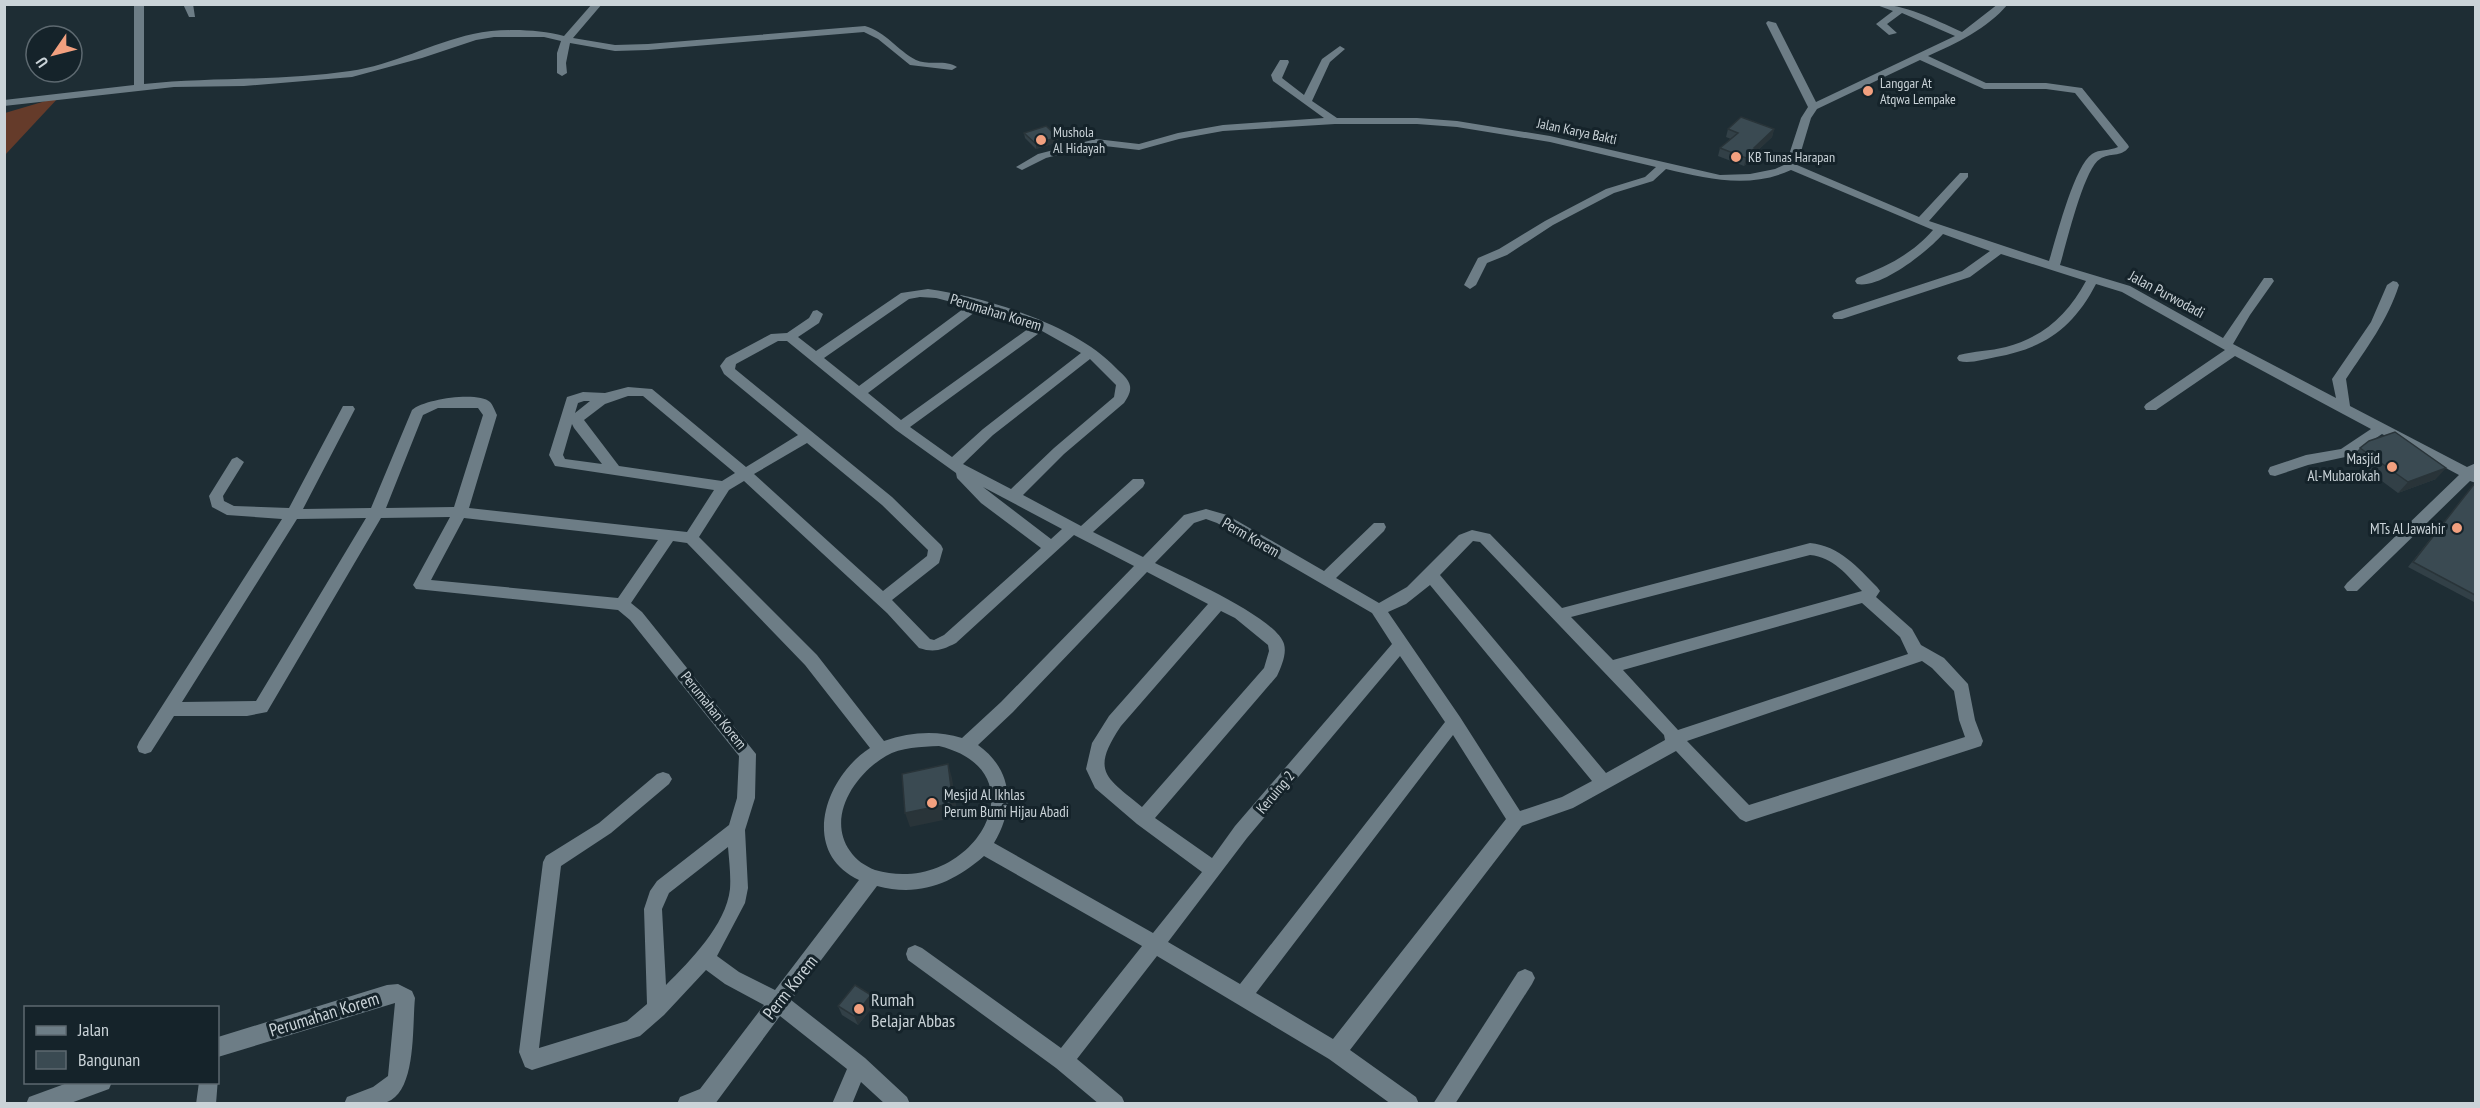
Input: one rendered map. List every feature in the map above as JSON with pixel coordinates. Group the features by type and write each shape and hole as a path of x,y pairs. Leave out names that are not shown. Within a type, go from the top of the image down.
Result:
{"street":[{"path":"139,4 139,88"},
{"path":"188,4 192,15"},
{"path":"562,73 566,38 598,4"},
{"path":"1878,4 1901,10 1963,36"},
{"path":"1791,166 1806,118 1813,108 1963,36 1999,5"},
{"path":"1892,33 1881,24 1901,10"},
{"path":"1771,23 1813,108"},
{"path":"4,103 174,84 271,81 352,74 418,57 474,37 517,33 544,34 589,45 615,48 865,29 873,31 914,63 952,67"},
{"path":"1306,102 1326,61 1340,49"},
{"path":"1921,57 1988,87 2046,86 2078,90 2090,102 2124,147 2120,151 2096,156 2090,163 2072,201 2053,267"},
{"path":"1284,62 1276,75 1277,79 1335,121"},
{"name":"Jalan Karya Bakti","path":"1022,167 1042,156 1076,146 1104,142 1139,147 1178,136 1223,128 1335,121 1417,121 1457,124 1550,139 1707,177 1731,179 1778,172 1791,166"},
{"path":"1470,285 1482,261 1503,252 1549,223 1610,191 1650,179 1664,165"},
{"name":"Jalan Purwodadi","path":"1791,166 1921,222 1999,250 2134,293 2230,348 2473,473"},
{"path":"1921,222 1964,175"},
{"path":"1861,281 1907,263 1921,253 1941,229"},
{"path":"1838,316 1966,274 1999,250"},
{"path":"1964,358 2002,354 2041,340 2073,309 2092,278"},
{"path":"2151,407 2230,348 2268,281"},
{"path":"2343,407 2344,400 2339,380 2368,335 2390,296 2393,285"},
{"name":"Perumahan Korem","path":"818,357 909,295 921,292 976,305 1042,325 1089,353 1123,384 1123,392 1119,400 1059,451 1012,497"},
{"path":"859,393 976,305"},
{"path":"817,314 815,320 790,337 776,337 731,361 726,366 729,371 887,501 936,549 934,559 882,600"},
{"path":"902,427 1042,325"},
{"path":"790,337 818,357 902,427 955,466 1241,614 1269,634 1276,643 1277,651 1271,671 1143,819"},
{"path":"955,466 988,432 1089,353"},
{"path":"724,486 666,476 560,463 556,455 572,420 608,398 628,390 647,392 744,473 882,600 926,644 935,646 944,643 1052,548 1138,483"},
{"path":"170,709 246,710 261,707 376,512 420,409 434,404 482,403 490,415 460,512 421,585 622,604 669,535"},
{"path":"145,747 293,514 348,409"},
{"path":"572,420 579,425 615,471"},
{"path":"2276,471 2306,460 2345,453 2382,428"},
{"path":"691,538 700,519 724,486 808,436"},
{"path":"237,462 216,496 217,503 221,507 234,512 293,514 460,512 691,538 811,660 881,750"},
{"path":"955,466 986,499 1052,548"},
{"path":"2352,587 2473,473"},
{"name":"Perm Korem","path":"965,746 1007,707 1189,519 1198,513 1207,513 1222,519 1377,609"},
{"path":"1325,579 1379,527"},
{"path":"1516,820 1454,722 1377,609 1396,603 1430,574 1464,539 1472,535 1485,538 1670,730 1674,738 1746,814 1975,741 1967,720 1962,689 1938,663 1915,648"},
{"path":"1557,615 1810,549 1822,548 1832,554 1872,591 1870,595 1608,668"},
{"path":"1430,574 1603,782"},
{"path":"1674,738 1914,659 1918,654 1906,633 1865,596"},
{"path":"1214,870 1143,819 1101,783 1095,769 1100,743 1115,722 1218,603"},
{"name":"Perumahan Korem","path":"622,604 636,616 748,754 746,798 736,830 740,888 736,903 705,958 657,1008 633,1029 540,1060 532,1060 529,1052 552,862 604,828 663,779"},
{"name":"Keruing 2","path":"1063,1061 1214,870 1241,832 1401,644"},
{"path":"1242,996 1454,722"},
{"path":"1336,1052 1516,820 1567,803 1673,744 1674,738"},
{"path":"939,739 965,746 984,759 996,778 1000,800 996,823 983,846 960,866 932,879 901,883 872,878 849,863 835,842 832,816 840,790 845,783 857,767 881,750 909,740 939,739"},
{"path":"657,1008 653,909 656,897 663,887 736,830"},
{"path":"983,846 1155,944 1336,1052 1409,1104"},
{"name":"Perm Korem","path":"706,1100 872,878"},
{"path":"915,954 1063,1061 1114,1104"},
{"path":"705,958 732,978 778,1002 858,1065 900,1104"},
{"path":"1443,1104 1525,978"},
{"name":"Perumahan Korem","path":"219,1047 387,994 398,993 405,998 398,1078 394,1087 386,1092 354,1104"},
{"path":"842,1104 858,1065"},
{"path":"36,1104 99,1084"},
{"path":"206,1104 209,1084"},
{"path":"687,1104 706,1100"}],"shaded area":[{"path":"59,97 5,155 5,113"}],"building":[{"path":"1741,117 1774,129 1746,158 1720,148 1738,133 1728,129"},
{"path":"1046,126 1058,137 1036,144 1024,133"},
{"path":"2395,432 2446,468 2408,482 2360,448 2369,441"},
{"name":"MTs Al Jawahir","path":"2475,483 2475,595 2413,562"},
{"path":"948,764 953,803 905,813 902,774"},
{"path":"855,985 871,995 854,1016 838,1006"}],"place":[{"name":"Langgar At Atqwa Lempake","path":"1868,91"},
{"name":"Mushola Al Hidayah","path":"1041,140"},
{"name":"KB Tunas Harapan","path":"1736,157"},
{"name":"Masjid Al-Mubarokah","path":"2392,467"},
{"name":"MTs Al Jawahir","path":"2457,528"},
{"name":"Mesjid Al Ikhlas Perum Bumi Hijau Abadi","path":"932,803"},
{"name":"Rumah Belajar Abbas","path":"859,1009"}]}
